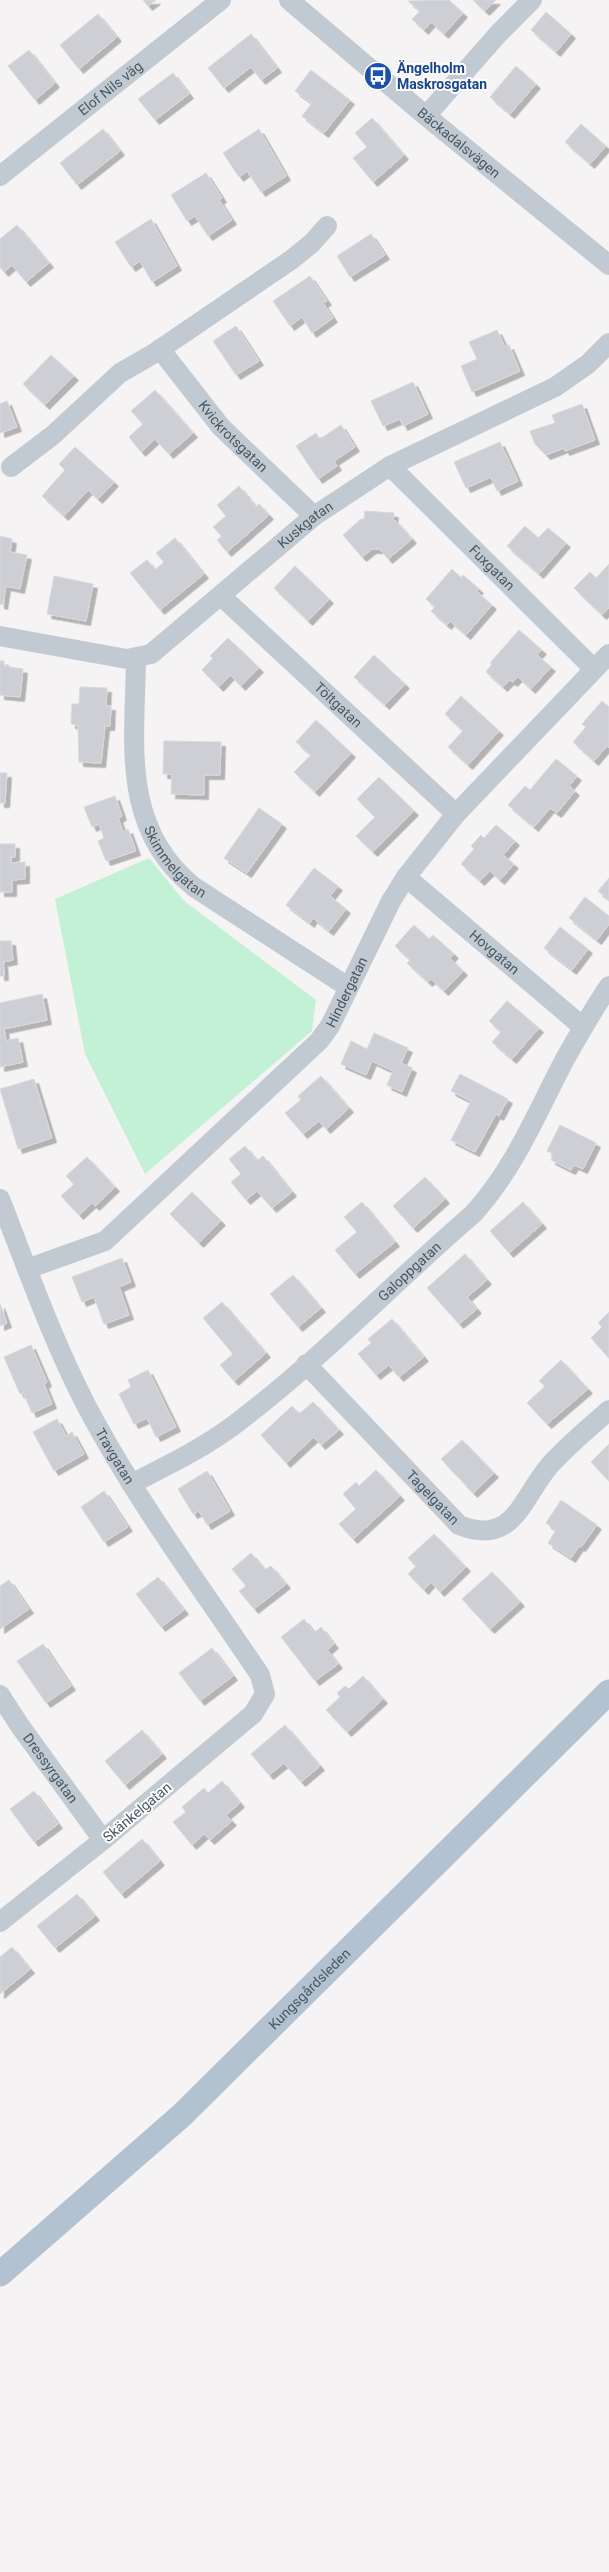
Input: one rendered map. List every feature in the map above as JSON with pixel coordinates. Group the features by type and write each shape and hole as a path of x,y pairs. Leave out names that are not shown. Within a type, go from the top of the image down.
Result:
{"main road":[{"name":"Kungsgårdsleden","path":"0,2274 182,2114 609,1692"}],"street":[{"name":"Elof Nils väg","path":"3,169 221,0"},
{"name":"Bäckadalsvägen","path":"289,0 426,116 609,265"},
{"path":"426,116 499,33 532,0"},
{"path":"11,467 53,434 120,373 160,349 292,260 312,243 327,226"},
{"name":"Kuskgatan","path":"0,636 109,657 136,659 157,651 314,516 390,466 555,387 588,364 609,343"},
{"name":"Kvickrotsgatan","path":"160,349 221,427 314,516"},
{"name":"Fuxgatan","path":"390,466 594,668"},
{"name":"Töltgatan","path":"221,596 456,814"},
{"name":"Hindergatan","path":"27,1269 105,1241 319,1041 330,1026 391,901 406,877 456,814 609,654"},
{"name":"Skimmelgatan","path":"136,659 134,779 148,829 161,853 175,872 194,887 348,987"},
{"name":"Hovgatan","path":"406,877 583,1028"},
{"name":"Galoppgatan","path":"132,1484 199,1448 234,1426 474,1214 491,1194 523,1143 583,1028 609,986"},
{"name":"Travgatan","path":"0,1199 44,1313 86,1404 132,1484 260,1675 265,1694"},
{"name":"Tagelgatan","path":"306,1364 459,1525 476,1532 489,1532 513,1519 547,1469 562,1451 609,1410"},
{"name":"Dressyrgatan","path":"0,1694 20,1726 104,1840"},
{"name":"Skänkelgatan","path":"0,1922 104,1840 253,1714 265,1694"}],"green space":[{"path":"149,858 183,900 316,1000 312,1031 145,1174 85,1054 55,899"}],"building":[{"path":"143,0 156,0 148,6"},
{"path":"449,0 463,13 444,34 431,22 424,30 412,19 420,11 408,1"},
{"path":"473,0 496,0 485,11"},
{"path":"546,12 571,34 556,52 531,30"},
{"path":"98,14 117,37 79,69 60,45"},
{"path":"251,34 277,68 261,80 251,67 224,88 208,68"},
{"path":"29,50 55,83 35,100 8,66"},
{"path":"516,66 536,84 510,114 490,97"},
{"path":"311,70 350,100 324,133 302,116 312,103 295,91"},
{"path":"173,73 189,94 155,120 138,99"},
{"path":"372,118 404,155 373,182 353,158 367,147 355,133"},
{"path":"581,124 606,146 590,164 565,142"},
{"path":"103,129 120,151 77,185 60,163"},
{"path":"259,129 286,176 261,192 247,171 239,177 223,153"},
{"path":"206,173 222,198 219,200 232,220 208,236 195,216 187,221 171,195"},
{"path":"151,219 177,266 152,282 140,261 131,267 115,242"},
{"path":"17,225 49,263 26,282 12,265 4,272 0,267 0,239"},
{"path":"371,234 385,255 350,277 337,256"},
{"path":"310,276 327,301 323,303 333,318 312,333 302,317 290,326 273,301"},
{"path":"236,326 259,361 236,375 213,341"},
{"path":"497,330 505,347 509,345 520,371 472,392 461,366 477,359 469,342"},
{"path":"51,355 74,376 45,405 23,384"},
{"path":"413,382 428,414 403,426 400,419 383,426 371,401"},
{"path":"155,390 193,433 169,454 155,439 141,452 129,437 143,424 131,411"},
{"path":"7,401 17,427 0,433 0,404"},
{"path":"582,404 595,440 565,451 564,448 546,455 535,444 530,431 555,423 552,415"},
{"path":"341,425 355,447 334,461 337,466 318,479 296,446 316,433 320,439"},
{"path":"500,442 518,481 497,491 491,477 466,488 454,462"},
{"path":"75,447 114,482 98,499 88,490 64,516 42,496 65,470 59,464"},
{"path":"239,486 256,507 259,504 269,515 227,552 217,540 222,536 213,527 226,516 217,505"},
{"path":"365,511 394,513 393,520 412,539 388,559 380,549 372,549 362,557 343,535 361,519 364,519"},
{"path":"525,526 538,538 548,528 566,543 539,574 507,546"},
{"path":"0,536 12,539 10,552 27,555 20,589 6,586 3,605 0,604"},
{"path":"175,538 204,574 160,610 130,573 147,560 155,570 164,562 156,553"},
{"path":"609,564 609,608 602,615 574,588 590,572 596,578"},
{"path":"295,566 329,599 308,621 274,588"},
{"path":"452,569 461,578 463,575 479,589 476,591 492,605 466,635 450,621 447,625 431,611 435,607 426,599"},
{"path":"54,576 93,584 86,621 47,614"},
{"path":"519,630 542,650 537,655 551,667 531,689 518,677 513,682 510,680 503,687 486,672 492,664 490,663"},
{"path":"228,638 259,668 241,686 230,675 219,687 202,670 213,658 210,656"},
{"path":"374,655 405,684 385,705 354,677"},
{"path":"0,661 4,661 4,666 23,669 20,697 0,695"},
{"path":"80,687 107,688 106,706 111,706 110,726 105,726 101,763 79,762 78,725 71,724 72,704 79,704"},
{"path":"461,696 499,731 468,765 448,747 463,731 445,714"},
{"path":"602,701 609,707 609,748 607,746 594,761 573,742 586,727 582,724"},
{"path":"316,720 351,753 315,792 294,772 311,755 296,742"},
{"path":"164,741 221,742 220,775 204,775 204,795 171,794 172,774 163,774"},
{"path":"556,759 577,776 569,786 575,791 557,813 550,808 534,827 508,805 525,786 530,790"},
{"path":"0,773 7,773 5,803 0,803"},
{"path":"379,777 414,811 373,852 356,836 375,817 357,799"},
{"path":"115,796 122,816 118,818 123,832 128,829 136,851 106,861 98,841 104,838 99,824 92,827 84,807"},
{"path":"259,808 282,824 247,873 224,858"},
{"path":"496,825 515,841 503,855 514,864 500,880 490,871 480,881 461,864 474,849 471,846 481,835 484,838"},
{"path":"0,844 15,844 15,857 11,857 11,863 25,862 25,879 12,880 12,892 0,892"},
{"path":"314,868 338,886 330,896 346,909 329,931 313,918 310,923 286,905"},
{"path":"609,878 609,900 598,891"},
{"path":"585,897 609,916 609,924 597,940 569,918"},
{"path":"414,925 429,939 433,935 454,954 450,958 463,971 444,991 431,979 428,982 407,963 410,960 395,946"},
{"path":"560,927 588,949 572,970 544,948"},
{"path":"0,941 11,941 13,960 3,962 4,976 0,976"},
{"path":"42,994 47,1020 4,1029 6,1041 18,1038 23,1062 0,1067 0,1003"},
{"path":"507,1001 539,1028 512,1059 492,1042 501,1032 489,1021"},
{"path":"374,1033 408,1048 401,1063 412,1068 402,1092 387,1085 393,1071 372,1061 366,1075 341,1064 351,1041 367,1049"},
{"path":"460,1074 508,1099 499,1116 496,1114 475,1152 451,1140 471,1101 451,1091"},
{"path":"321,1076 349,1108 326,1129 319,1121 303,1134 285,1113 301,1100 298,1096"},
{"path":"34,1079 52,1138 18,1149 0,1089"},
{"path":"560,1125 596,1143 583,1169 574,1165 571,1170 551,1160 553,1154 547,1151"},
{"path":"245,1146 257,1161 263,1156 292,1192 272,1208 257,1191 246,1200 231,1182 241,1174 229,1159"},
{"path":"87,1157 115,1187 95,1206 92,1203 79,1215 61,1196 74,1184 66,1176"},
{"path":"425,1177 445,1199 413,1228 393,1206"},
{"path":"192,1192 221,1221 199,1243 170,1214"},
{"path":"362,1202 395,1242 355,1274 335,1250 357,1232 344,1217"},
{"path":"523,1202 542,1224 509,1253 490,1231"},
{"path":"465,1254 487,1280 467,1297 477,1309 459,1324 427,1288"},
{"path":"122,1258 131,1282 119,1287 129,1315 104,1324 94,1297 82,1302 72,1277"},
{"path":"293,1275 321,1308 298,1327 270,1294"},
{"path":"222,1302 266,1353 234,1381 220,1365 233,1354 203,1318"},
{"path":"0,1304 7,1323 0,1326"},
{"path":"609,1312 609,1358 591,1338 602,1327 598,1323"},
{"path":"392,1319 424,1357 399,1377 389,1365 376,1375 358,1354 371,1343 368,1339"},
{"path":"31,1345 47,1382 44,1384 52,1404 32,1413 23,1392 20,1394 4,1357"},
{"path":"561,1360 588,1389 547,1424 527,1403 545,1386 539,1381"},
{"path":"148,1370 176,1427 156,1437 147,1418 134,1424 119,1394 131,1387 128,1380"},
{"path":"313,1402 339,1430 321,1445 314,1437 286,1463 261,1435 292,1406 299,1414"},
{"path":"57,1419 66,1436 72,1432 84,1454 54,1471 33,1432"},
{"path":"462,1440 494,1473 473,1493 441,1459"},
{"path":"609,1444 609,1481 591,1462"},
{"path":"376,1470 400,1496 353,1539 339,1524 356,1509 343,1494 356,1482 359,1486"},
{"path":"207,1471 230,1511 207,1525 199,1511 193,1514 178,1489"},
{"path":"104,1491 128,1527 104,1542 81,1507"},
{"path":"561,1500 597,1525 571,1558 548,1543 556,1530 546,1523"},
{"path":"434,1534 466,1567 440,1592 431,1582 424,1590 408,1574 416,1566 408,1558"},
{"path":"251,1553 265,1570 271,1566 286,1584 254,1609 239,1591 246,1586 232,1569"},
{"path":"492,1572 520,1602 490,1629 462,1599"},
{"path":"158,1577 184,1610 161,1627 136,1594"},
{"path":"9,1580 29,1609 0,1629 0,1586"},
{"path":"304,1619 314,1633 321,1627 334,1644 327,1650 338,1664 315,1681 281,1637"},
{"path":"43,1644 71,1686 46,1703 17,1661"},
{"path":"212,1648 233,1676 200,1701 179,1673"},
{"path":"363,1676 383,1699 347,1732 326,1710 340,1697 337,1693 345,1686 349,1689"},
{"path":"285,1725 320,1766 301,1782 284,1763 269,1775 251,1754"},
{"path":"142,1730 162,1754 125,1785 105,1761"},
{"path":"222,1781 240,1803 226,1815 232,1821 210,1840 204,1834 192,1845 173,1822 186,1812 182,1807 204,1788 208,1793"},
{"path":"34,1791 58,1824 34,1842 10,1809"},
{"path":"142,1839 160,1861 121,1894 103,1872"},
{"path":"77,1894 95,1916 55,1948 37,1926"},
{"path":"12,1947 30,1969 0,1994 0,1957"}],"place":[{"name":"Ängelholm Maskrosgatan","path":"378,76"}]}
